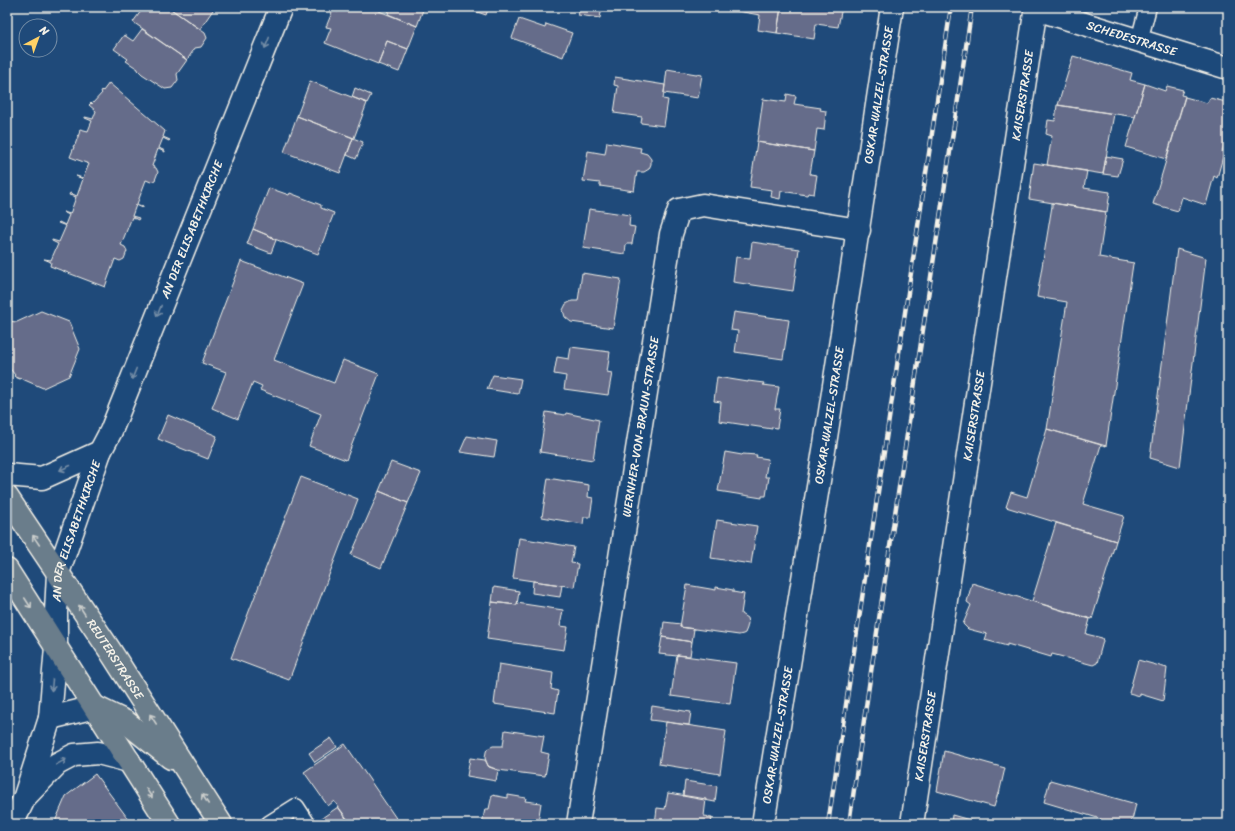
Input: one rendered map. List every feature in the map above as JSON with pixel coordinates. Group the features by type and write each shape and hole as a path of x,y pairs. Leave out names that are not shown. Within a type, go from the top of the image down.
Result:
{"main road":[{"name":"REUTERSTRASSE","path":"7,497 221,824"},
{"path":"7,570 169,824"},
{"path":"95,707 126,722 190,775"}],"street":[{"name":"AN DER ELISABETHKIRCHE","path":"24,799 50,718 56,647 58,573 100,452 111,431 281,7"},
{"name":"OSKAR-WALZEL-STRASSE","path":"763,824 859,230 892,7"},
{"name":"SCHEDESTRASSE","path":"1036,8 1228,68"},
{"name":"KAISERSTRASSE","path":"912,824 1036,8"},
{"name":"WERNHER-VON-BRAUN-STRASSE","path":"578,824 671,234 679,210 703,204 859,230"},
{"name":"AN DER ELISABETHKIRCHE","path":"7,475 42,478 100,452"},
{"path":"50,718 95,707"},
{"path":"12,824 24,799 57,764 74,756 98,753 129,761"}],"lane":[{"path":"1139,41 1148,7"},
{"path":"269,824 296,808 307,824"}],"building":[{"path":"144,7 168,7 205,33 207,38 201,47 195,48 187,60 133,22"},
{"path":"168,7 215,7 200,29"},
{"path":"339,7 374,7 374,9 417,26 408,49 387,41 378,64 325,43 331,28 326,27 333,10 338,12"},
{"path":"390,7 424,7 417,26 388,14"},
{"path":"463,7 489,7 486,15"},
{"path":"581,7 602,7 600,18 578,15"},
{"path":"737,7 781,7 777,33 758,30 760,15 737,11"},
{"path":"781,7 842,7 838,27 816,24 814,39 777,33"},
{"path":"519,19 545,28 546,24 572,33 563,57 512,38"},
{"path":"142,29 187,60 177,74 178,80 172,88 165,89 142,74 138,69 126,61 128,59 114,49 124,35 133,41"},
{"path":"387,41 408,49 399,72 378,64"},
{"path":"1073,56 1132,73 1130,80 1145,84 1135,117 1058,105"},
{"path":"667,69 702,75 698,98 664,93"},
{"path":"615,77 665,85 663,99 668,100 664,126 641,123 642,117 614,113 618,86 614,85"},
{"path":"310,81 367,103 354,138 297,116"},
{"path":"109,83 165,131 163,137 170,140 169,141 163,138 159,148 165,152 158,149 152,166 156,168 158,172 155,180 151,182 146,180 137,204 143,208 136,205 132,216 139,218 138,220 132,217 121,245 125,247 127,251 124,259 120,261 115,259 105,287 50,266 51,262 44,259 51,260 58,244 52,240 59,242 66,226 58,223 59,222 65,225 69,215 63,212 70,214 76,197 69,195 70,193 77,196 83,179 76,176 83,178 89,164 70,157 73,147 80,129 88,131 92,121 85,117 93,119 96,111 89,105 91,103 92,104 102,93 102,90 103,91"},
{"path":"1145,84 1165,91 1167,86 1183,90 1181,95 1185,96 1166,159 1126,147"},
{"path":"355,88 371,95 367,103 352,97"},
{"path":"787,94 796,96 794,104 821,108 820,110 826,111 824,130 817,129 814,151 757,142 763,99 786,102"},
{"path":"1185,97 1207,103 1210,98 1226,102 1226,109 1228,109 1228,129 1222,152 1224,153 1217,178 1214,176 1206,205 1182,197 1178,211 1153,204"},
{"path":"1057,105 1114,114 1103,174 1047,165 1052,136 1046,134 1048,120 1055,121"},
{"path":"297,116 353,138 340,173 284,152"},
{"path":"353,138 363,142 356,159 347,155"},
{"path":"607,142 641,148 640,152 647,154 651,159 649,169 644,172 637,172 634,191 600,186 600,183 583,181 588,151 605,154"},
{"path":"757,142 814,151 810,174 817,175 814,194 808,193 807,195 781,191 780,199 771,197 772,190 750,187"},
{"path":"1106,156 1123,159 1118,176 1103,174"},
{"path":"1034,163 1087,171 1084,188 1110,192 1107,212 1029,199"},
{"path":"269,188 289,195 290,193 321,205 321,208 334,213 318,254 272,238 253,229"},
{"path":"1052,203 1106,212 1099,257 1134,263 1106,446 1047,429 1067,302 1037,297"},
{"path":"589,209 630,215 629,226 635,227 632,244 626,244 625,254 583,248"},
{"path":"253,229 276,240 271,253 247,244"},
{"path":"752,242 799,249 793,291 733,282 736,257 750,258"},
{"path":"1177,249 1206,258 1180,467 1150,458"},
{"path":"241,261 303,284 274,360 334,383 343,360 379,374 346,460 309,446 321,414 260,390 262,386 253,382 238,419 212,408 226,372 202,363"},
{"path":"582,273 621,279 613,328 571,322 565,317 563,310 566,304 572,301 578,301"},
{"path":"41,311 69,322 80,349 69,376 43,388 15,377 7,365 7,321 17,322"},
{"path":"734,312 789,320 783,359 735,352 738,331 731,330"},
{"path":"571,347 610,352 607,372 612,373 608,395 564,389 566,376 554,374 557,357 569,359"},
{"path":"493,375 521,379 518,394 487,389"},
{"path":"717,377 764,383 763,385 779,387 775,409 780,409 777,428 772,427 772,429 719,421 721,402 714,401"},
{"path":"546,412 565,415 566,413 599,420 593,460 540,452"},
{"path":"168,415 217,436 208,459 158,439"},
{"path":"1047,429 1101,445 1083,504 1124,516 1116,541 1006,507 1011,492 1027,497"},
{"path":"467,436 497,441 494,457 460,452"},
{"path":"725,452 742,455 757,455 756,457 768,459 765,477 769,477 766,496 762,496 762,498 718,491"},
{"path":"391,462 421,473 408,503 379,491"},
{"path":"301,477 358,499 289,680 231,658"},
{"path":"548,478 589,485 588,497 593,498 590,517 584,517 583,524 542,517"},
{"path":"379,491 408,503 381,568 351,555"},
{"path":"717,520 757,526 751,564 711,558"},
{"path":"1056,523 1116,541 1092,619 1032,601"},
{"path":"519,538 574,547 571,563 578,564 574,587 513,578"},
{"path":"533,581 562,585 560,597 532,593"},
{"path":"972,583 1090,619 1086,634 1102,638 1103,641 1097,663 1093,665 1052,654 1051,657 1007,644 1007,646 985,640 987,634 968,629 963,624 971,605 967,602"},
{"path":"687,585 716,590 716,587 733,590 733,592 744,594 741,614 747,618 748,623 745,633 739,635 680,627"},
{"path":"494,587 519,591 517,605 492,602"},
{"path":"492,602 517,605 517,603 563,610 560,626 568,627 564,650 487,639"},
{"path":"664,622 681,624 680,627 694,629 692,642 662,637"},
{"path":"662,637 692,642 690,656 659,654"},
{"path":"677,655 736,663 730,704 671,696"},
{"path":"1138,660 1167,668 1163,701 1140,694 1140,696 1129,693"},
{"path":"499,664 553,673 551,689 558,691 555,713 494,704"},
{"path":"652,706 691,712 689,725 650,720"},
{"path":"666,722 726,731 720,774 659,764"},
{"path":"505,730 544,736 541,752 549,754 545,776 498,770 488,766 485,758 487,749 493,746 503,746"},
{"path":"331,738 337,747 315,762 309,753"},
{"path":"345,744 400,824 351,824 334,801 328,806 304,772"},
{"path":"944,751 1005,768 999,794 998,793 994,807 937,791"},
{"path":"470,758 485,760 489,767 498,770 496,781 467,776"},
{"path":"95,774 132,824 54,824 66,796"},
{"path":"1050,780 1136,804 1131,824 1100,824 1101,819 1044,802"},
{"path":"685,781 717,786 715,802 683,796"},
{"path":"668,793 706,799 704,816 712,817 711,824 655,824 657,808 665,809"},
{"path":"492,795 508,798 508,795 526,798 525,801 541,803 538,822 542,822 542,824 482,824 485,809 489,809"},
{"path":"338,807 350,824 313,824"},
{"path":"952,815 984,824 951,824"}],"railway":[{"path":"828,824 951,7"},
{"path":"849,824 972,7"}]}
